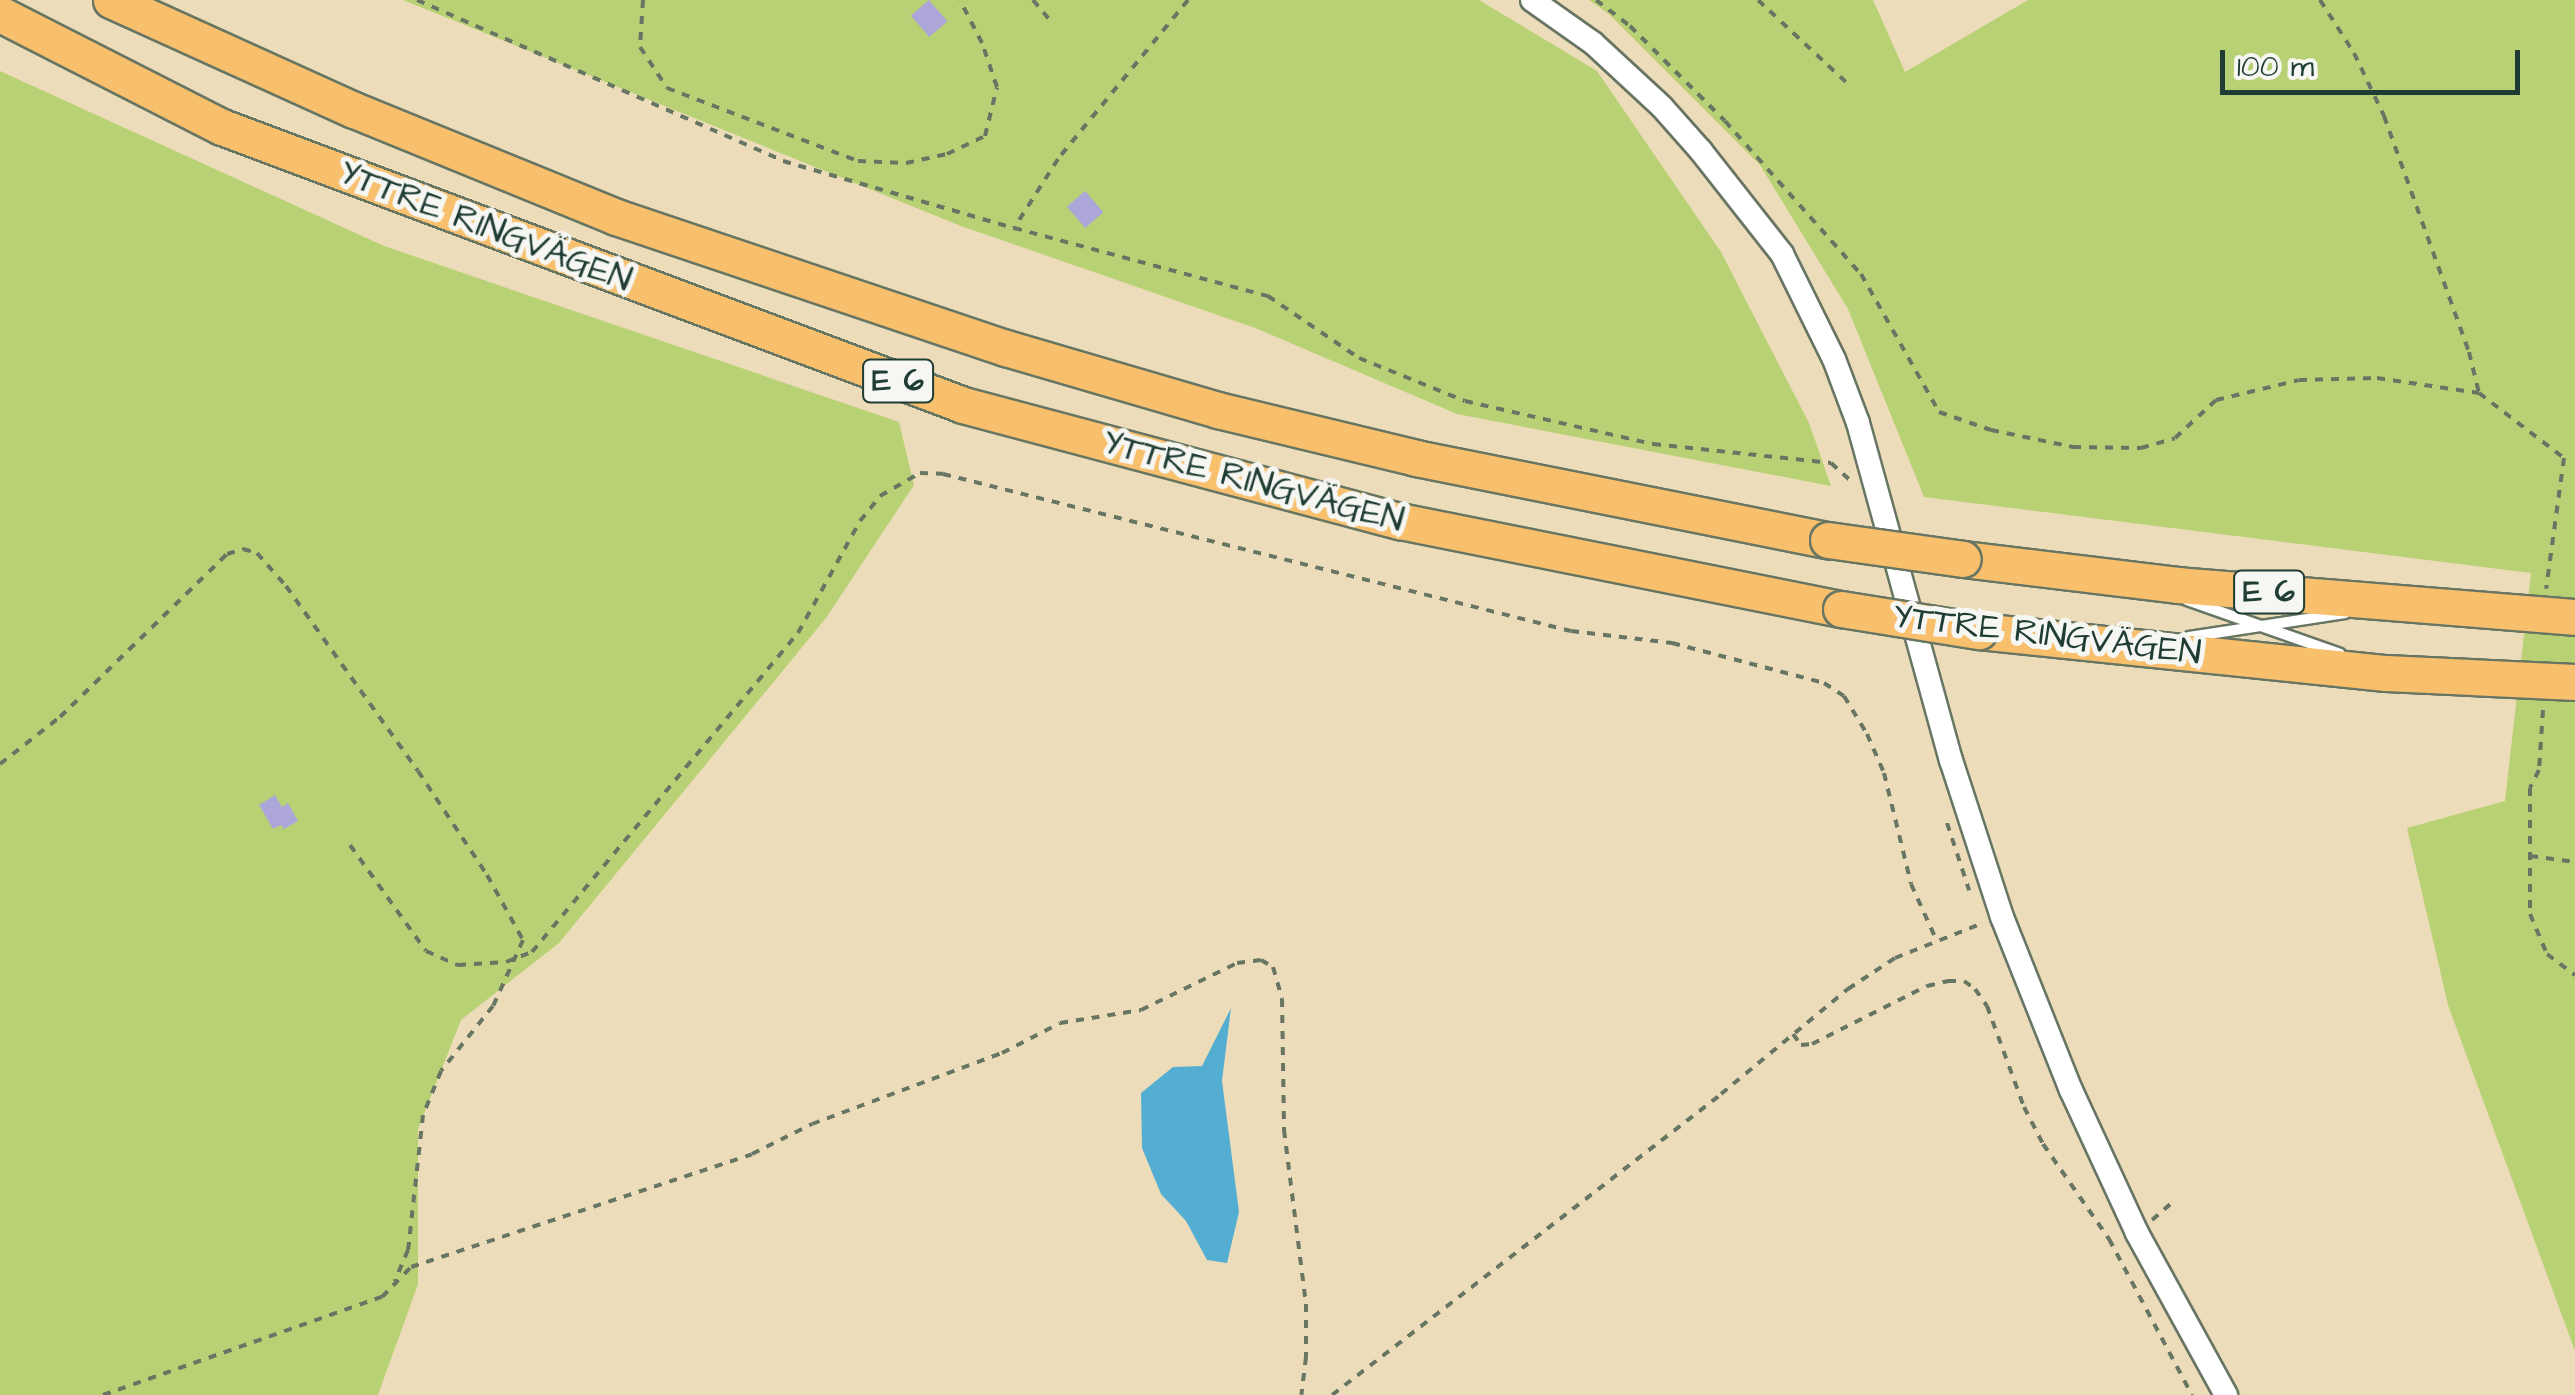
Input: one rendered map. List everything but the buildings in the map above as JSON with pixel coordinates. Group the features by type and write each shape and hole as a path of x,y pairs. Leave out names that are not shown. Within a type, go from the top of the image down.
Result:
{"highway":[{"name":"YTTRE RINGVÄGEN","path":"111,0 354,110 616,217 1006,348 1218,410 1416,458 1828,540 2130,579 2575,617"},
{"name":"YTTRE RINGVÄGEN","path":"0,14 222,126 963,405 1400,521 1840,608 1979,631 2386,672 2575,682"}],"street":[{"path":"1532,0 1593,43 1662,107 1782,254 1834,359 1858,423 1951,760 2002,917 2070,1090 2137,1233 2226,1395"}],"lane":[{"path":"2130,579 2386,672"},
{"path":"2123,646 2258,628 2390,602"}],"path":[{"path":"417,0 782,161 1268,296 1358,358 1464,401 1654,444 1831,463 1856,489"},
{"path":"643,0 640,47 667,88 858,161 906,162 946,154 984,136 997,87 982,42 960,0"},
{"path":"1034,0 1052,23"},
{"path":"1014,228 1058,158 1188,0"},
{"path":"1596,0 1630,26 1725,121 1861,274 1940,412 1991,430 2074,447 2142,448 2175,438 2216,400 2299,380 2377,378 2479,393 2564,458 2546,594"},
{"path":"1758,0 1846,82"},
{"path":"2320,0 2354,53 2384,116 2469,352 2479,393"},
{"path":"350,845 426,951 458,965 506,962 519,957 550,934 798,632 870,508 901,480 920,473 943,474 1571,630 1672,643 1824,683 1844,696 1867,734 1884,773 1911,884 1936,939"},
{"path":"0,764 60,717 227,554 243,550 258,553 418,771 487,875 523,940 519,957 484,1018 441,1071 423,1115 408,1250 394,1285"},
{"path":"2543,704 2540,770 2530,788 2530,914 2547,954 2575,975"},
{"path":"1944,813 1972,896"},
{"path":"2530,856 2575,862"},
{"path":"1332,1395 1848,989 1936,939 1985,923 1978,909"},
{"path":"104,1395 382,1297 411,1267 752,1154 812,1124 1002,1053 1060,1023 1141,1010 1237,963 1262,960 1273,966 1282,999 1284,1130 1306,1304 1301,1395"},
{"path":"1792,1034 1802,1045 1812,1044 1926,986 1964,981 1975,988 1987,1006 2024,1107 2043,1144 2109,1239 2192,1395"}],"green space":[{"path":"403,0 1479,0 1597,71 1721,252 1809,423 1831,486 1457,414 1258,329 961,226"},
{"path":"1589,0 1873,0 1905,72 2028,0 2575,0 2575,1351 2448,1005 2407,828 2505,801 2531,573 1924,497 1848,309 1760,165 1609,14"},
{"path":"0,71 384,246 899,422 914,485 826,618 559,943 461,1020 418,1129 418,1284 378,1395 0,1395"}],"water":[{"path":"1231,1008 1222,1081 1239,1212 1227,1263 1207,1260 1186,1221 1161,1194 1142,1148 1141,1093 1173,1067 1202,1066"}]}
